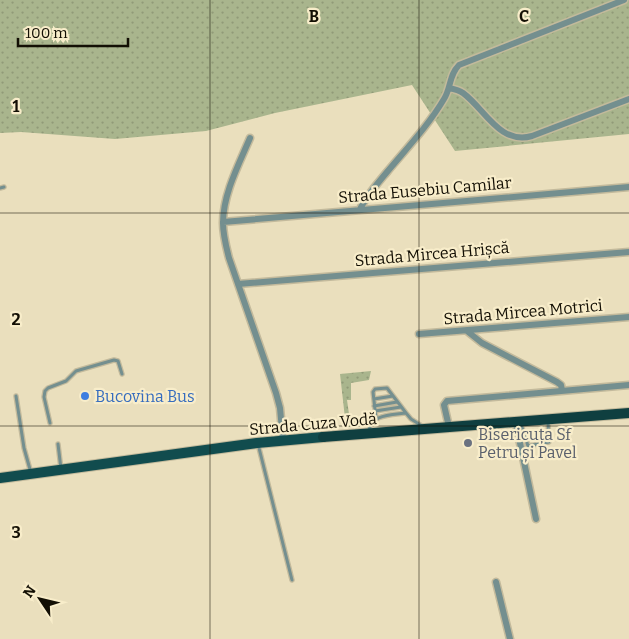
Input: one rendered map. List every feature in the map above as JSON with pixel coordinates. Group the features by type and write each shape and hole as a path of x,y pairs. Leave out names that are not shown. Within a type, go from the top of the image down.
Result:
{"highway":[{"name":"Strada Cuza Vodă","path":"323,438 629,414"}],"main road":[{"name":"Strada Cuza Vodă","path":"0,478 257,443 323,438"}],"street":[{"path":"360,210 374,188 422,132 440,106 447,94 454,69 470,59 624,0"},
{"path":"449,88 465,94 494,125 503,131 522,138 532,136 629,99"},
{"path":"250,138 230,188 223,222 226,246 276,393 280,408 283,441"},
{"name":"Strada Eusebiu Camilar","path":"223,222 629,187"},
{"name":"Strada Mircea Hrișcă","path":"238,284 629,252"},
{"name":"Strada Mircea Motrici","path":"419,334 629,317"},
{"path":"467,331 482,343 557,382 561,385 562,390"},
{"path":"449,427 444,405 447,401 629,385"},
{"path":"519,423 536,519"},
{"path":"496,582 510,639"}],"lane":[{"path":"50,424 44,397 45,391 48,388 66,380 76,371 114,360 118,361 122,374"},
{"path":"376,418 374,389 386,387 411,419 427,429"},
{"path":"16,396 24,448 31,474"},
{"path":"374,399 393,396"},
{"path":"374,406 398,402"},
{"path":"375,411 402,407"},
{"path":"369,434 369,426 376,418 406,413"},
{"path":"519,423 528,446 549,442 548,421"},
{"path":"257,443 292,580"},
{"path":"58,444 61,469"}],"green space":[{"path":"0,0 629,0 629,134 455,151 412,85 275,113 206,131 115,139 21,132 0,133"},
{"path":"371,371 369,380 351,383 351,400 347,400 350,421 369,419 369,421 363,426 346,427 340,374"}],"place":[{"name":"Bucovina Bus","path":"85,396"},
{"name":"Bisericuța Sf Petru și Pavel","path":"468,443"}]}
